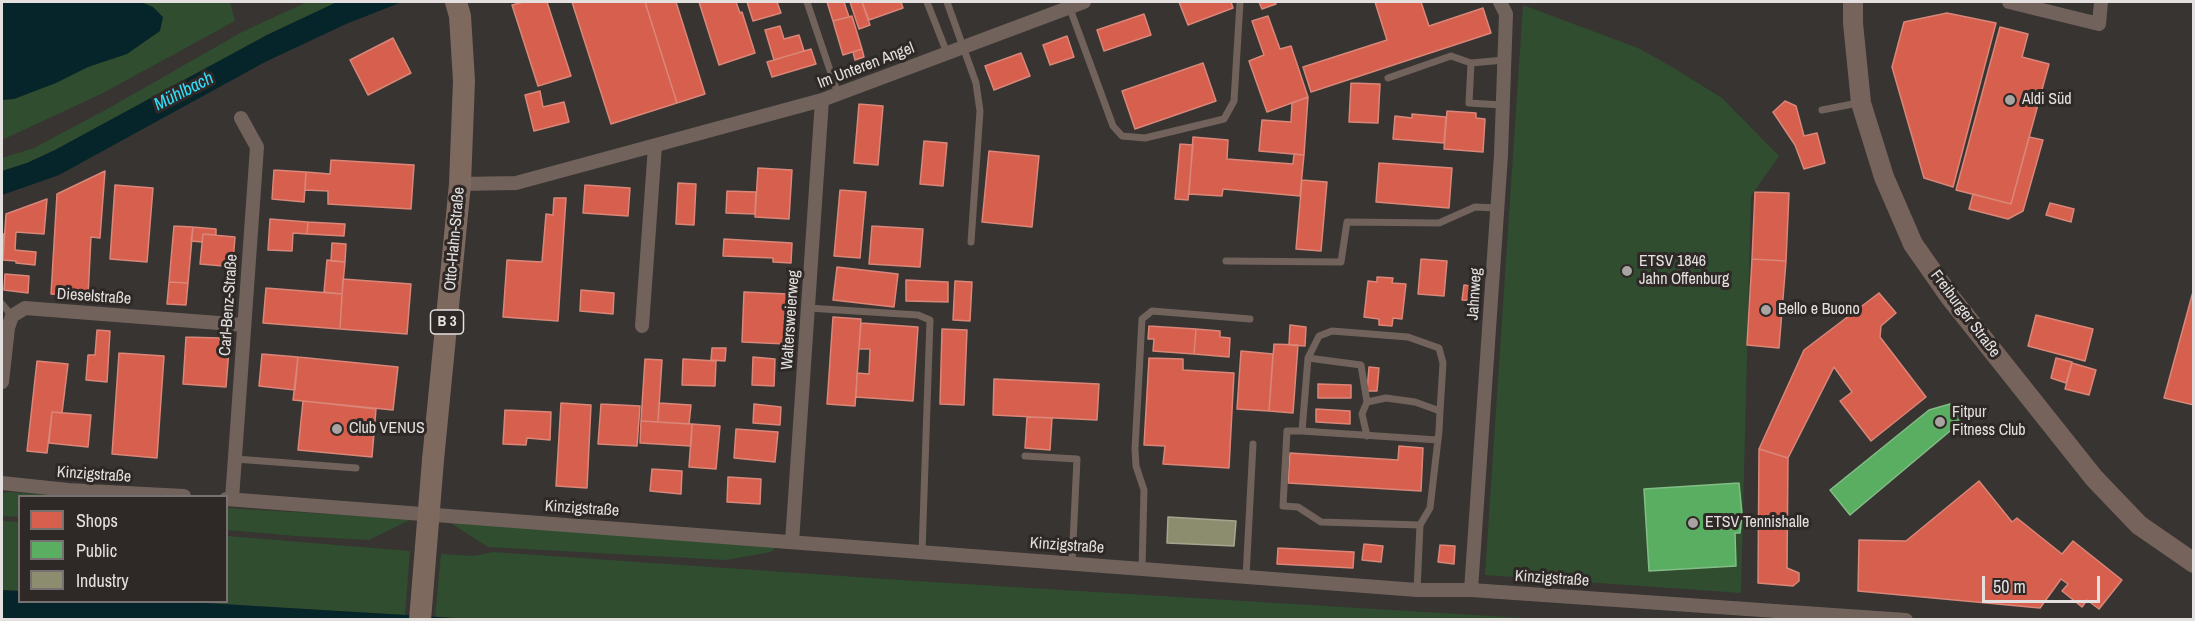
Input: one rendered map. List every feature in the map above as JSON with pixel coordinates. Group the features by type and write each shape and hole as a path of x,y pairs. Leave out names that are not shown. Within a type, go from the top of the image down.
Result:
{"main road":[{"name":"Freiburger Straße","path":"1853,2 1852,23 1861,103 1884,177 1913,244 1950,297 2094,478 2139,525 2193,563"},
{"name":"Otto-Hahn-Straße","path":"420,620 460,184 464,81 458,9"}],"street":[{"name":"Im Unteren Angel","path":"460,184 516,183 822,100 1084,2"},
{"name":"Jahnweg","path":"1471,590 1497,208 1506,14 1500,2"},
{"path":"2009,2 2099,24 2101,2"},
{"name":"Waltersweierweg","path":"792,542 822,100"},
{"name":"Carl-Benz-Straße","path":"229,499 235,459 257,147 241,118"},
{"path":"642,326 655,146"},
{"name":"Dieselstraße","path":"12,316 25,308 244,325"},
{"path":"2,382 8,328 12,316"},
{"name":"Kinzigstraße","path":"2,483 68,490 165,495"},
{"name":"Kinzigstraße","path":"229,499 1418,590 1471,590 1905,620"}],"lane":[{"path":"807,2 838,94"},
{"path":"927,2 947,53"},
{"path":"947,2 976,83 980,111 971,242"},
{"path":"1069,6 1113,126 1122,136 1145,138 1224,119 1234,101 1240,2"},
{"path":"1388,78 1451,56 1471,63 1504,60"},
{"path":"1471,63 1469,103 1502,105"},
{"path":"1822,110 1861,103"},
{"path":"1226,261 1341,262 1347,222 1439,223 1475,207 1497,208"},
{"path":"2,304 12,316"},
{"path":"808,308 918,315 930,320 922,552"},
{"path":"1142,569 1144,490 1136,466 1135,449 1142,319 1152,311 1250,319"},
{"path":"1302,431 1308,358 1319,336 1332,331 1408,337 1439,348 1443,363 1440,411 1430,508 1420,525 1418,590"},
{"path":"1308,358 1360,365 1367,402 1362,414 1367,435"},
{"path":"1367,402 1386,398 1415,402 1440,411"},
{"path":"1420,525 1321,522 1298,507 1283,506 1287,431 1437,440"},
{"path":"1246,577 1252,444"},
{"path":"1025,456 1077,459 1072,563"},
{"path":"235,459 356,468"}],"green space":[{"path":"2,2 230,2 235,21 103,93 2,140"},
{"path":"307,2 337,2 267,35 55,150 2,171 2,158 34,148 242,32"},
{"name":"ETSV 1846 Jahn Offenburg","path":"1523,5 1638,48 1674,68 1722,98 1779,156 1751,196 1741,593 1485,575"},
{"path":"2,493 55,495 18,495 18,517 2,516"},
{"path":"228,508 412,519 369,540 228,530"},
{"path":"2,521 18,522 18,591 2,590"},
{"path":"449,522 777,546 771,552 726,560 488,547"},
{"path":"228,536 410,551 405,615 205,603 228,603"},
{"path":"493,552 915,581 1540,619 472,620 435,617 441,554 474,556"}],"water":[{"path":"2,2 141,2 153,7 163,17 160,31 127,54 88,67 56,83 14,99 2,100"},
{"name":"Mühlbach","path":"337,2 402,2 346,24 265,62 59,175 2,195 2,171 55,150 267,35"},
{"path":"2,590 18,591 18,603 205,603 472,619 2,619"}],"building: Shops":[{"path":"523,2 547,2 571,76 538,86 512,5"},
{"path":"572,2 645,2 677,103 611,124"},
{"path":"645,2 676,2 705,94 677,103"},
{"path":"699,2 736,2 740,13 742,12 755,53 719,65"},
{"path":"747,2 777,2 781,13 753,21"},
{"path":"827,2 844,2 849,17 833,21"},
{"path":"850,2 862,2 870,25 859,29"},
{"path":"862,2 901,2 903,8 869,20"},
{"path":"1179,2 1231,2 1233,8 1188,25"},
{"path":"1259,2 1275,2 1276,4 1262,9"},
{"path":"1375,2 1421,2 1429,26 1483,8 1491,33 1311,92 1303,67 1387,40"},
{"path":"1947,13 1996,23 1953,187 1924,178 1892,67 1904,22"},
{"path":"1144,14 1151,35 1104,51 1097,30"},
{"path":"852,16 862,49 843,55 833,21"},
{"path":"1268,16 1280,49 1291,46 1308,97 1267,112 1249,61 1264,55 1252,21"},
{"path":"780,26 784,39 799,35 804,51 774,60 765,30"},
{"name":"Aldi Süd","path":"2000,27 2028,34 2022,57 2049,64 2011,204 1956,190"},
{"path":"1067,36 1074,57 1050,65 1043,45"},
{"path":"393,38 411,73 368,95 350,60"},
{"path":"811,49 816,64 772,77 767,62"},
{"path":"862,49 864,57 855,60 853,52"},
{"path":"1021,53 1030,76 994,90 985,66"},
{"path":"1203,63 1216,101 1135,129 1122,91"},
{"path":"1351,83 1380,84 1378,123 1349,122"},
{"path":"540,91 543,107 564,102 569,122 534,131 525,95"},
{"path":"1308,97 1304,155 1259,151 1262,120 1291,122 1292,103"},
{"path":"1785,101 1796,106 1804,136 1817,133 1825,163 1804,169 1795,145 1773,112"},
{"path":"859,104 883,106 878,165 854,163"},
{"path":"1447,111 1476,113 1476,118 1485,119 1483,152 1444,149"},
{"path":"1412,114 1446,117 1444,143 1393,139 1395,116 1412,118"},
{"path":"1193,137 1228,140 1227,159 1293,164 1294,154 1304,155 1300,196 1223,189 1222,196 1189,194"},
{"path":"2029,137 2043,140 2023,211 2008,219 1969,209 1973,194 2011,204"},
{"path":"924,141 947,143 943,186 920,184"},
{"path":"1180,144 1193,145 1188,200 1175,199"},
{"path":"989,151 1039,156 1032,227 982,222"},
{"path":"331,160 414,165 411,209 328,204 328,191 305,190 306,172 330,174"},
{"path":"1379,163 1452,168 1449,208 1376,202"},
{"path":"758,168 792,170 789,219 755,217"},
{"path":"274,170 306,172 304,202 272,199"},
{"path":"105,171 100,238 91,237 88,296 51,294 57,194"},
{"path":"1302,180 1327,182 1321,251 1296,249"},
{"path":"678,183 696,184 694,225 676,224"},
{"path":"115,185 153,188 147,262 110,259"},
{"path":"585,185 630,188 628,216 583,213"},
{"path":"840,190 866,192 860,258 834,256"},
{"path":"727,191 756,192 755,214 726,213"},
{"path":"1755,192 1789,193 1786,261 1752,259"},
{"path":"554,198 566,198 558,321 503,317 507,260 542,262 546,214 553,215"},
{"path":"47,199 44,234 16,232 15,250 36,252 35,265 3,260 6,214"},
{"path":"2050,203 2074,209 2071,222 2046,215"},
{"path":"270,219 308,222 307,234 293,233 292,251 268,250"},
{"path":"308,222 345,224 344,236 307,234"},
{"path":"174,226 193,227 188,283 169,282"},
{"path":"872,226 923,229 920,267 869,264"},
{"path":"193,227 216,229 216,235 203,234 202,242 191,241"},
{"path":"2,234 4,234 2,262"},
{"path":"203,234 235,237 233,262 223,262 223,266 200,264"},
{"path":"724,239 792,243 791,263 773,262 773,258 723,256"},
{"path":"332,243 346,244 345,262 331,261"},
{"path":"1421,259 1447,261 1444,296 1418,294"},
{"name":"Bello e Buono","path":"1752,259 1786,261 1779,348 1747,345"},
{"path":"327,260 345,262 342,294 324,292"},
{"path":"837,267 898,274 894,307 833,300"},
{"path":"5,274 29,276 28,293 4,290"},
{"path":"1377,277 1393,278 1392,283 1406,284 1402,319 1393,318 1392,326 1379,325 1379,319 1364,317 1368,281 1377,282"},
{"path":"343,279 411,284 407,334 340,329"},
{"path":"906,280 948,282 948,302 906,301"},
{"path":"955,281 972,282 970,321 953,320"},
{"path":"169,282 188,283 186,305 167,304"},
{"path":"1464,285 1477,287 1474,301 1462,300"},
{"path":"266,288 342,294 340,329 263,323"},
{"path":"2194,288 2194,405 2164,398"},
{"path":"581,290 614,293 613,314 580,311"},
{"path":"744,292 788,294 786,344 742,342"},
{"path":"1879,293 1896,313 1881,326 1880,337 1926,397 1871,441 1840,401 1852,392 1834,367 1788,458 1759,449 1804,350"},
{"path":"2036,315 2093,329 2085,361 2028,346"},
{"path":"833,317 861,319 855,406 827,404"},
{"path":"861,323 918,327 913,401 856,397 857,373 869,374 870,349 859,349"},
{"path":"1290,325 1306,327 1305,346 1289,345"},
{"path":"1149,326 1196,329 1194,354 1153,351 1154,339 1148,339"},
{"path":"942,329 967,330 964,405 940,404"},
{"path":"1196,329 1220,331 1220,337 1230,338 1229,357 1194,354"},
{"path":"97,330 110,331 107,382 86,380 88,355 95,355"},
{"path":"186,337 219,338 229,349 226,387 183,384"},
{"path":"1274,344 1298,345 1293,413 1269,411"},
{"path":"712,348 726,348 725,361 711,360"},
{"path":"1241,351 1273,354 1269,411 1237,409"},
{"path":"119,353 164,356 157,458 112,454"},
{"path":"262,354 298,357 295,390 259,386"},
{"path":"298,357 398,367 393,410 293,400"},
{"path":"753,357 775,359 774,386 752,385"},
{"path":"1149,358 1183,359 1183,370 1234,373 1229,468 1163,464 1165,446 1144,445"},
{"path":"2056,358 2072,362 2066,383 2051,378"},
{"path":"645,359 662,360 658,422 641,421"},
{"path":"683,359 716,361 715,386 682,385"},
{"path":"37,361 68,364 62,413 52,412 47,453 27,451"},
{"path":"2072,363 2096,370 2089,395 2065,389"},
{"path":"1369,367 1379,368 1377,391 1367,391"},
{"path":"994,379 1099,384 1097,420 993,415"},
{"path":"1318,384 1351,385 1351,398 1318,398"},
{"name":"Club VENUS","path":"303,401 376,409 372,457 298,450"},
{"path":"561,403 591,405 587,488 556,486"},
{"path":"659,403 691,405 689,424 658,422"},
{"path":"601,404 640,406 637,446 598,444"},
{"path":"754,404 781,407 780,425 753,423"},
{"path":"1316,409 1350,411 1350,424 1316,422"},
{"path":"505,410 551,412 550,440 527,438 526,445 503,444"},
{"path":"52,412 91,415 88,447 49,443"},
{"path":"1027,417 1052,418 1050,450 1025,448"},
{"path":"641,421 692,424 691,446 640,443"},
{"path":"692,424 720,426 716,469 689,467"},
{"path":"736,429 778,432 775,462 734,458"},
{"path":"1399,446 1423,448 1421,491 1288,483 1290,453 1398,460"},
{"path":"1759,449 1788,458 1787,568 1799,573 1799,581 1793,586 1758,583"},
{"path":"652,469 682,471 681,494 650,491"},
{"path":"728,477 761,479 760,504 727,502"},
{"path":"1979,481 2012,522 2017,518 2062,554 2073,541 2122,580 2099,609 2087,600 2082,607 2062,591 2068,584 2061,579 2040,608 1858,591 1859,540 1906,541"},
{"path":"1364,544 1383,546 1381,562 1362,560"},
{"path":"1440,545 1455,546 1454,564 1438,562"},
{"path":"1278,548 1354,552 1353,568 1277,564"}],"building: Public":[{"path":"1950,404 1962,421 1850,515 1830,490 1929,410"},
{"name":"ETSV Tennishalle","path":"1739,483 1742,514 1740,533 1735,533 1736,566 1649,571 1644,489"}],"building: Industry":[{"path":"1168,517 1236,521 1234,546 1167,543"}],"place":[{"name":"Aldi Süd","path":"2010,100"},
{"name":"ETSV 1846 Jahn Offenburg","path":"1627,271"},
{"name":"Bello e Buono","path":"1766,310"},
{"name":"Fitpur Fitness Club","path":"1940,422"},
{"name":"Club VENUS","path":"337,429"},
{"name":"ETSV Tennishalle","path":"1693,523"}]}
